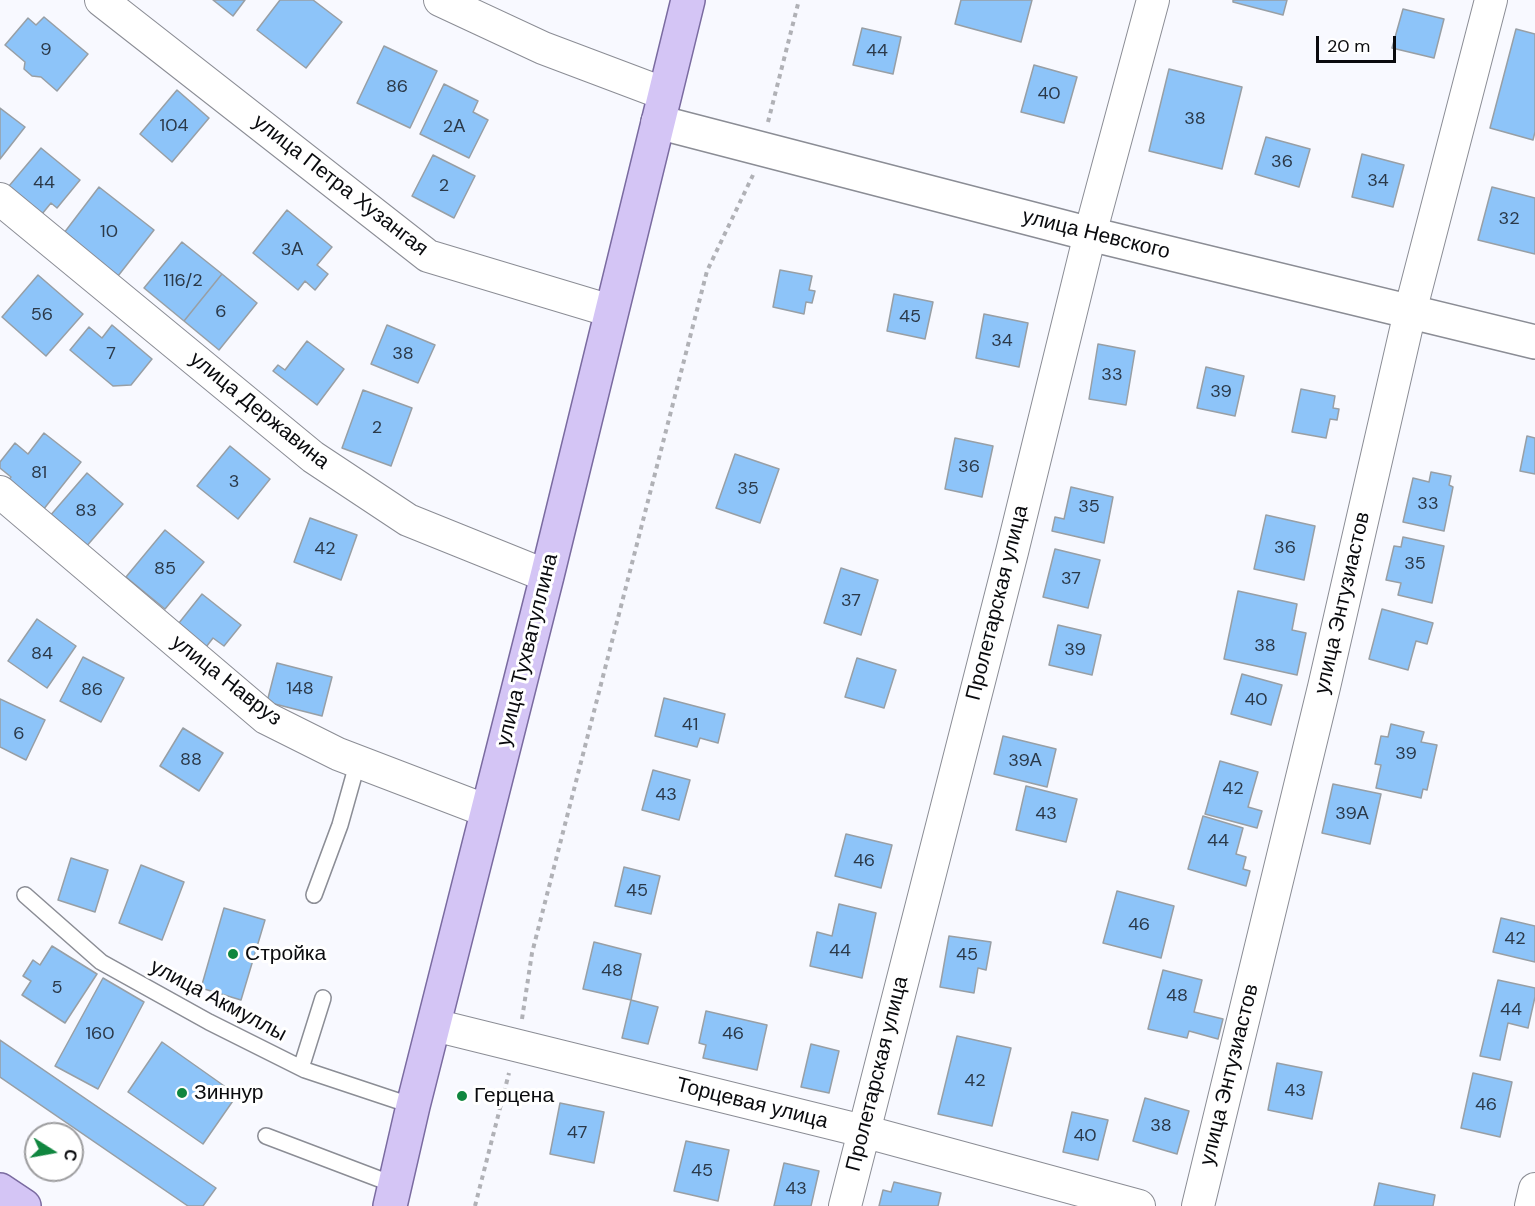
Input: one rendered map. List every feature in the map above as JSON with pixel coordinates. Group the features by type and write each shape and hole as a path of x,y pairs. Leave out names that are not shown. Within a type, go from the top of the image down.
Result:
{"main road":[{"name":"улица Тухватуллина","path":"392,1195 688,0"},
{"path":"0,1190 24,1206"}],"street":[{"name":"улица Петра Хузангая","path":"101,0 428,256 611,310"},
{"path":"440,0 543,48 662,108"},
{"name":"Пролетарская улица","path":"845,1206 1012,552 1090,234 1153,0"},
{"name":"улица Энтузиастов","path":"1198,1206 1321,699 1410,312 1491,0"},
{"name":"улица Невского","path":"662,108 761,149 1090,234 1535,342"},
{"name":"улица Державина","path":"0,199 313,457 408,520 547,576"},
{"name":"улица Навруз","path":"0,492 266,718 338,754 487,811"},
{"name":"Торцевая улица","path":"434,1025 863,1131 1139,1206"},
{"path":"1531,1206 1535,1189"}],"lane":[{"path":"314,895 340,825 358,761"},
{"name":"улица Акмуллы","path":"25,895 101,962 209,1022 301,1068 413,1106"},
{"path":"301,1068 323,998"},
{"path":"266,1136 392,1195"}],"path":[{"path":"475,1206 517,1045 532,953 707,271 753,178 799,0"}],"building":[{"path":"213,0 245,0 233,16"},
{"path":"280,0 313,0 342,22 306,68 257,30"},
{"path":"961,0 1032,0 1021,42 955,24"},
{"path":"1233,0 1287,0 1283,15 1233,2"},
{"path":"1403,9 1444,19 1434,58 1392,48"},
{"path":"44,17 88,54 57,91 41,77 32,76 24,69 25,62 5,45 28,18 36,25"},
{"path":"862,28 901,37 893,74 853,65"},
{"path":"1516,29 1535,34 1535,132 1533,140 1490,128"},
{"path":"384,46 437,71 410,128 357,103"},
{"path":"1034,65 1077,77 1064,123 1021,112"},
{"path":"1169,69 1242,87 1222,169 1149,151"},
{"path":"444,84 478,101 473,112 488,120 469,158 420,134"},
{"path":"177,90 209,118 172,162 140,134"},
{"path":"0,108 25,127 0,159"},
{"path":"1266,137 1310,149 1299,187 1255,174"},
{"path":"41,148 80,180 57,208 51,203 42,214 9,186"},
{"path":"1362,154 1404,165 1393,207 1352,197"},
{"path":"433,155 475,176 454,218 412,196"},
{"path":"99,187 154,230 118,276 64,233"},
{"path":"1492,187 1535,198 1535,254 1478,240"},
{"path":"287,210 332,247 317,265 328,274 315,290 305,281 298,290 253,253"},
{"path":"182,242 222,274 184,321 144,288"},
{"path":"780,270 812,276 809,290 815,291 812,303 806,302 804,314 773,307"},
{"path":"222,274 257,303 219,350 184,321"},
{"path":"38,275 83,314 46,356 2,317"},
{"path":"894,294 933,302 925,339 887,331"},
{"path":"984,314 1028,323 1019,367 976,358"},
{"path":"112,325 152,359 131,385 113,386 70,350 89,327 102,338"},
{"path":"387,325 435,345 418,383 371,364"},
{"path":"307,341 344,369 317,405 273,371 278,365 285,370"},
{"path":"1098,344 1135,351 1126,405 1089,399"},
{"path":"1206,367 1244,376 1235,416 1197,408"},
{"path":"1301,389 1335,396 1333,408 1339,409 1337,420 1330,419 1326,438 1292,432"},
{"path":"363,390 412,408 391,466 342,448"},
{"path":"44,433 81,462 43,510 7,482 11,477 0,468 0,462 15,443 28,454"},
{"path":"1527,436 1535,438 1535,474 1520,471"},
{"path":"955,438 993,446 982,497 945,489"},
{"path":"230,446 270,479 238,519 197,486"},
{"path":"735,454 779,469 760,523 716,508"},
{"path":"1431,472 1451,476 1449,485 1453,487 1444,531 1403,522 1413,478 1429,482"},
{"path":"87,473 123,504 85,548 49,517"},
{"path":"1071,487 1113,497 1104,543 1052,531 1055,517 1064,519"},
{"path":"1266,515 1315,526 1304,580 1254,569"},
{"path":"310,518 357,535 341,580 294,562"},
{"path":"165,530 204,562 165,609 126,577"},
{"path":"1403,537 1444,546 1432,603 1398,595 1401,583 1386,580 1394,546 1401,547"},
{"path":"1055,549 1100,560 1088,608 1043,597"},
{"path":"841,568 878,580 861,635 824,623"},
{"path":"1238,591 1297,604 1292,630 1306,633 1297,675 1224,659"},
{"path":"202,594 241,625 224,646 213,638 203,651 175,628"},
{"path":"1382,609 1433,623 1427,644 1416,641 1408,670 1369,659"},
{"path":"37,619 76,646 47,688 8,661"},
{"path":"1058,625 1101,635 1092,675 1049,665"},
{"path":"83,657 124,678 101,722 60,701"},
{"path":"857,658 896,670 884,708 845,697"},
{"path":"277,663 332,677 322,716 267,702"},
{"path":"1242,674 1282,685 1271,725 1231,714"},
{"path":"664,698 725,714 718,743 700,738 697,747 655,736"},
{"path":"0,699 45,720 26,760 0,747"},
{"path":"1391,724 1424,732 1421,742 1437,745 1427,790 1423,789 1421,798 1376,788 1381,765 1375,764 1381,736 1388,737"},
{"path":"183,728 223,753 199,791 160,766"},
{"path":"1003,736 1056,749 1047,787 994,774"},
{"path":"1220,761 1258,772 1248,807 1262,811 1257,828 1205,814"},
{"path":"653,770 690,780 679,820 642,810"},
{"path":"1333,784 1381,794 1370,844 1322,833"},
{"path":"1026,786 1077,799 1066,842 1016,830"},
{"path":"1203,816 1243,828 1236,854 1246,857 1243,869 1250,871 1246,886 1188,869"},
{"path":"846,834 892,845 881,888 835,876"},
{"path":"71,858 108,870 95,912 58,900"},
{"path":"141,865 184,882 162,940 119,923"},
{"path":"624,867 660,876 651,914 615,906"},
{"path":"1117,891 1174,906 1161,958 1103,943"},
{"path":"839,904 876,913 862,978 810,966 817,932 832,936"},
{"name":"Стройка","path":"224,908 265,920 241,1000 201,988"},
{"path":"1501,918 1535,926 1535,962 1493,952"},
{"path":"949,936 991,942 986,970 978,968 974,993 940,987"},
{"path":"594,942 641,954 631,1000 583,989"},
{"path":"52,946 97,974 65,1023 22,995 31,981 23,976 33,960 40,965"},
{"path":"1163,970 1202,980 1194,1012 1223,1019 1218,1039 1189,1031 1187,1038 1148,1029"},
{"path":"103,978 144,1002 98,1089 55,1066"},
{"path":"1498,980 1535,988 1528,1028 1508,1023 1500,1060 1480,1056"},
{"path":"631,1000 658,1007 648,1044 622,1038"},
{"path":"706,1011 767,1025 757,1070 703,1058 706,1045 699,1043"},
{"path":"957,1036 1011,1048 992,1126 938,1114"},
{"path":"0,1040 216,1188 203,1206 188,1206 84,1135 84,1122 66,1122 0,1077"},
{"name":"Зиннур","path":"162,1042 237,1095 203,1144 128,1092"},
{"path":"811,1044 839,1051 829,1093 801,1087"},
{"path":"1277,1063 1322,1072 1312,1119 1268,1110"},
{"path":"1473,1073 1512,1082 1500,1137 1461,1128"},
{"path":"1145,1098 1189,1111 1177,1154 1133,1141"},
{"path":"560,1103 604,1112 594,1163 550,1154"},
{"path":"1072,1112 1108,1120 1098,1160 1063,1152"},
{"path":"686,1141 729,1150 718,1201 674,1191"},
{"path":"784,1163 819,1171 811,1206 774,1206"},
{"path":"894,1182 941,1193 938,1206 879,1206 883,1190 891,1192"},
{"path":"1379,1183 1435,1195 1433,1206 1374,1206"}],"place":[{"name":"Стройка","path":"233,954"},
{"name":"Зиннур","path":"182,1093"},
{"name":"Герцена","path":"462,1096"}]}
